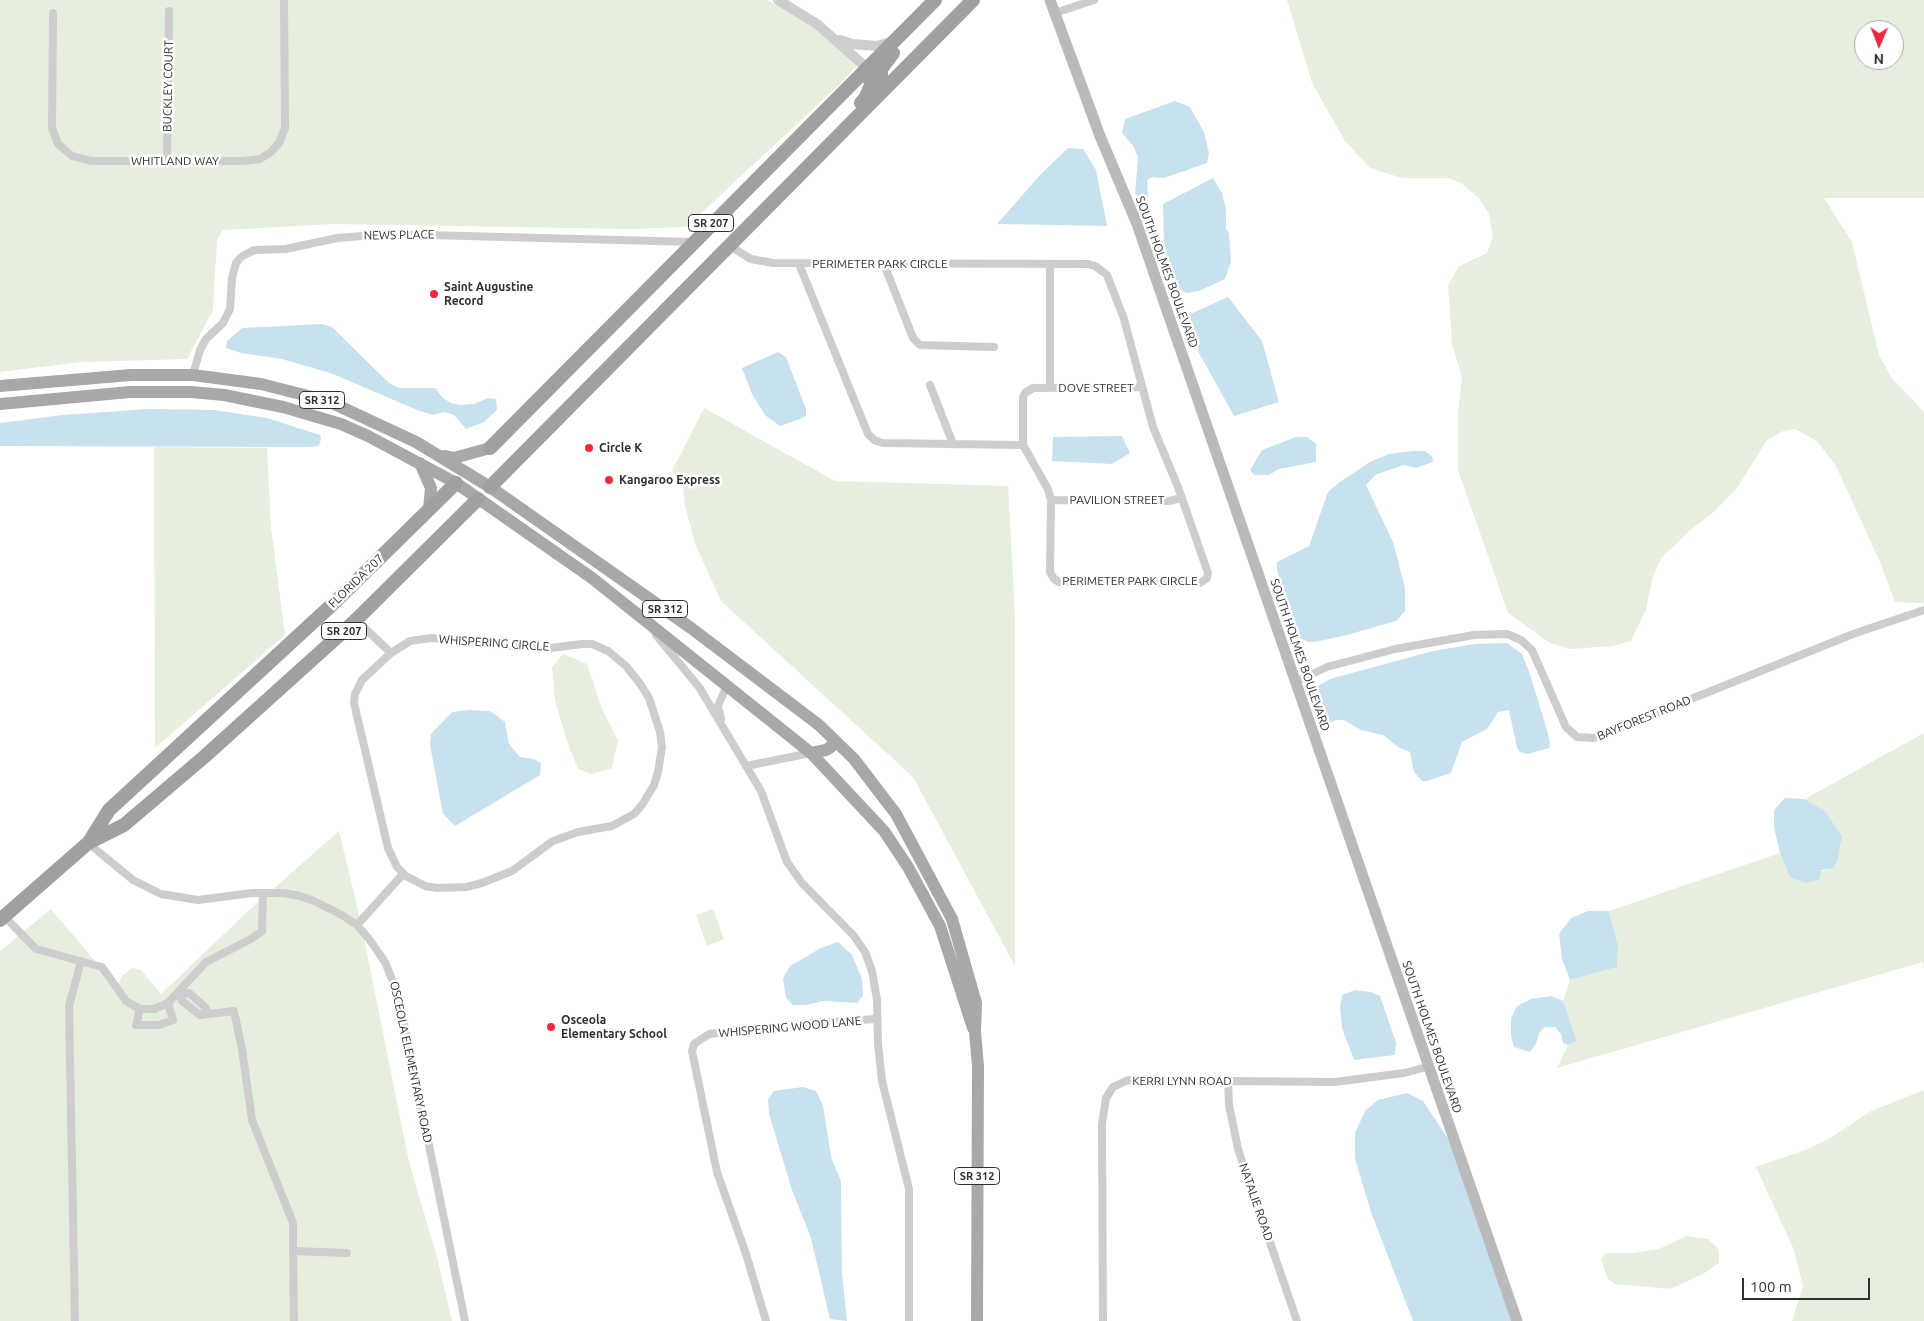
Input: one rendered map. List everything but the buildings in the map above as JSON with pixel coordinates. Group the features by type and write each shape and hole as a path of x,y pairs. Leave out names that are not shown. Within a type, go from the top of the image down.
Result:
{"highway":[{"name":"SR 207","path":"490,448 935,0"},
{"name":"SR 207","path":"490,487 728,244 973,0"},
{"path":"886,86 881,78 881,69 894,52 895,40"},
{"path":"848,124 852,111 868,94 871,77 867,68"},
{"name":"FLORIDA 207","path":"88,843 109,810 336,601 456,483"},
{"name":"SR 207","path":"2,918 88,843 131,819 273,697 356,620 478,499"}],"main road":[{"name":"SOUTH HOLMES BOULEVARD","path":"1050,0 1100,136 1137,224 1516,1321"},
{"name":"SR 312","path":"0,386 130,375 193,375 260,384 328,401 391,429 490,487 691,628 819,725 854,759 896,814 952,920 976,1003 975,1032 978,1095 977,1321"},
{"path":"120,393 126,386 187,384 193,375"},
{"name":"SR 312","path":"0,404 120,393 191,392 283,407 341,424 456,483 592,578 731,687 811,753 884,831 908,866 940,926 975,1032"},
{"path":"440,456 454,458 490,448"},
{"name":"SR 207","path":"456,483 490,448"},
{"path":"420,463 431,488 429,509"},
{"name":"SR 207","path":"478,499 490,487"},
{"path":"811,753 826,750 831,747 834,740"}],"street":[{"name":"WHITLAND WAY","path":"53,13 52,128 58,144 72,156 91,161 244,161 260,159 271,152 279,143 285,128 284,0"},
{"path":"778,0 798,10 836,39 867,68"},
{"path":"1055,12 1094,0"},
{"name":"BUCKLEY COURT","path":"167,161 169,11"},
{"path":"836,39 852,44 877,46 895,40"},
{"name":"NEWS PLACE","path":"193,375 200,350 206,339 223,322 230,309 232,278 236,263 241,257 254,250 286,249 337,238 389,234 693,242"},
{"name":"PERIMETER PARK CIRCLE","path":"728,244 738,253 758,262 799,264 1088,264 1107,274 1124,319 1153,427 1182,498 1208,573 1204,581 1200,583 1059,582 1054,579 1050,572 1051,500 1043,479 1023,445 883,443 874,440 868,434 799,264"},
{"path":"884,264 913,338 920,345 994,347"},
{"path":"1050,264 1050,388"},
{"path":"930,385 953,444"},
{"name":"DOVE STREET","path":"1023,445 1023,397 1033,388 1142,387"},
{"name":"PAVILION STREET","path":"1051,500 1169,501 1182,498"},
{"name":"BAYFOREST ROAD","path":"1294,682 1327,667 1395,649 1474,636 1507,634 1521,640 1532,650 1566,727 1576,737 1594,738 1853,634 1924,610"},
{"name":"WHISPERING WOOD LANE","path":"637,614 699,687 761,791 787,862 802,883 854,936 864,952 872,971 882,1081 909,1189 909,1321"},
{"path":"356,620 391,652"},
{"name":"WHISPERING CIRCLE","path":"430,638 543,649 582,644 599,647 626,666 641,685 657,720 662,747 658,772 649,796 634,814 612,826 565,836 542,848 512,871 482,883 466,887 437,888 415,882 403,874 391,859 354,703 357,686 391,652 410,642 430,638"},
{"path":"722,726 718,706 724,692 731,687"},
{"path":"746,766 811,753"},
{"name":"OSCEOLA ELEMENTARY ROAD","path":"88,843 133,880 149,889 173,897 204,900 263,893 284,893 314,901 357,925 385,962 398,994 465,1321"},
{"path":"357,925 403,874"},
{"path":"2,918 36,949 102,967 126,1001 140,1009 154,1009 180,993 206,962 251,939 262,930 263,893"},
{"path":"75,1321 70,1006 82,961"},
{"path":"180,993 189,993 205,1007 208,1013 234,1011 242,1048 252,1120 293,1223 294,1321"},
{"path":"140,1009 136,1025 159,1025 173,1020 168,1002"},
{"name":"WHISPERING WOOD LANE","path":"766,1321 749,1263 717,1172 692,1051 694,1044 709,1034 811,1023 877,1019"},
{"name":"KERRI LYNN ROAD","path":"1103,1321 1102,1124 1108,1092 1118,1083 1128,1080 1335,1082 1404,1074 1428,1066"},
{"name":"NATALIE ROAD","path":"1228,1080 1229,1105 1238,1149 1297,1321"},
{"path":"293,1251 347,1253"}],"green space":[{"path":"0,0 767,0 796,15 858,65 686,227 631,229 335,224 223,230 217,240 213,310 187,359 81,362 0,372"},
{"path":"1287,0 1924,0 1924,198 1824,198 1852,242 1879,355 1891,377 1924,412 1924,603 1895,602 1880,562 1836,466 1817,441 1795,429 1783,431 1767,440 1737,488 1715,511 1688,532 1661,558 1653,576 1646,609 1631,641 1613,646 1570,649 1550,643 1508,613 1458,470 1458,413 1462,377 1452,344 1448,286 1459,266 1487,253 1493,237 1489,214 1479,198 1461,183 1448,178 1402,178 1370,168 1345,141 1312,83"},
{"path":"704,408 835,481 1008,486 1015,615 1015,966 913,777 721,601 696,546 685,506 683,485 672,471"},
{"path":"154,447 267,448 271,528 285,635 155,748"},
{"path":"563,654 587,664 602,709 618,740 612,768 592,774 578,769 555,701 552,667"},
{"path":"1924,733 1924,973 1923,962 1557,1068 1568,1045 1577,1041 1563,1001 1570,980 1617,967 1618,946 1609,911 1780,853 1790,877 1833,869 1838,859 1842,836 1825,811 1805,799"},
{"path":"339,831 361,923 409,1162 437,1257 452,1321 0,1321 0,951 51,909 117,987 122,976 132,968 141,970 161,994 246,913"},
{"path":"713,909 724,939 707,946 696,915"},
{"path":"1924,1090 1924,1321 1792,1321 1803,1286 1794,1250 1756,1167 1808,1149 1832,1137 1871,1111"},
{"path":"1686,1236 1708,1239 1719,1250 1719,1263 1703,1274 1670,1289 1615,1284 1607,1278 1601,1258 1606,1253 1635,1253 1659,1249"}],"water":[{"path":"1175,101 1190,107 1204,132 1209,153 1207,163 1164,178 1151,177 1147,181 1148,197 1144,201 1135,194 1138,157 1133,146 1122,133 1125,119"},
{"path":"1068,148 1083,149 1096,170 1107,226 997,224 1041,174"},
{"path":"1213,178 1222,193 1226,210 1226,229 1229,233 1231,262 1225,279 1199,291 1186,293 1178,288 1164,248 1163,204"},
{"path":"1228,297 1262,341 1279,402 1234,416 1199,353 1195,333 1188,315"},
{"path":"323,324 332,327 389,383 399,388 435,388 443,398 451,403 460,405 474,404 488,398 496,399 497,410 484,422 466,429 454,415 444,412 433,415 417,410 333,374 282,359 241,353 226,348 227,341 242,328"},
{"path":"778,352 786,357 806,409 806,416 780,426 765,415 752,394 742,368"},
{"path":"149,409 214,410 267,418 320,435 321,439 319,446 310,447 0,446 0,423 63,415"},
{"path":"1122,436 1130,453 1112,464 1052,461 1053,437"},
{"path":"1296,437 1307,437 1316,444 1316,462 1279,469 1269,475 1254,475 1250,470 1262,450"},
{"path":"1425,451 1432,456 1433,462 1416,468 1404,465 1386,471 1375,475 1366,485 1393,542 1405,588 1405,611 1396,621 1347,635 1315,642 1308,642 1298,637 1289,614 1277,570 1277,562 1309,546 1328,492 1340,482 1370,462 1389,454"},
{"path":"1507,643 1522,654 1530,674 1547,730 1550,743 1549,748 1528,754 1520,752 1517,748 1509,710 1498,712 1487,729 1462,742 1451,773 1422,781 1414,772 1410,752 1398,747 1383,735 1361,730 1344,720 1336,720 1327,724 1321,723 1314,695 1318,686 1330,679 1433,651 1475,644"},
{"path":"469,710 490,711 505,722 509,744 520,757 534,759 541,763 540,775 455,826 443,814 430,745 431,734 452,712"},
{"path":"1785,798 1805,799 1825,811 1842,836 1838,859 1833,869 1821,870 1819,880 1805,883 1790,877 1780,853 1774,828 1774,810"},
{"path":"1588,911 1609,911 1618,946 1617,967 1570,980 1562,959 1559,934 1571,918"},
{"path":"838,942 852,955 862,979 863,996 857,1003 823,1001 806,1005 793,1005 786,998 783,978 790,966 821,948"},
{"path":"1355,990 1371,992 1380,996 1396,1043 1395,1055 1354,1060 1342,1028 1340,1008 1342,995"},
{"path":"1552,996 1563,1001 1577,1041 1568,1045 1563,1043 1561,1034 1555,1027 1545,1027 1539,1033 1536,1044 1530,1052 1514,1047 1511,1036 1511,1018 1517,1006 1531,999"},
{"path":"803,1087 816,1091 823,1105 831,1157 841,1181 842,1274 847,1321 830,1319 811,1238 792,1190 769,1114 768,1099 774,1091"},
{"path":"1407,1093 1423,1101 1449,1140 1512,1321 1413,1321 1371,1212 1355,1159 1355,1133 1365,1111 1378,1100"}],"place":[{"name":"Saint Augustine Record","path":"434,294"},
{"name":"Circle K","path":"589,448"},
{"name":"Kangaroo Express","path":"609,480"},
{"name":"Osceola Elementary School","path":"551,1027"}]}
